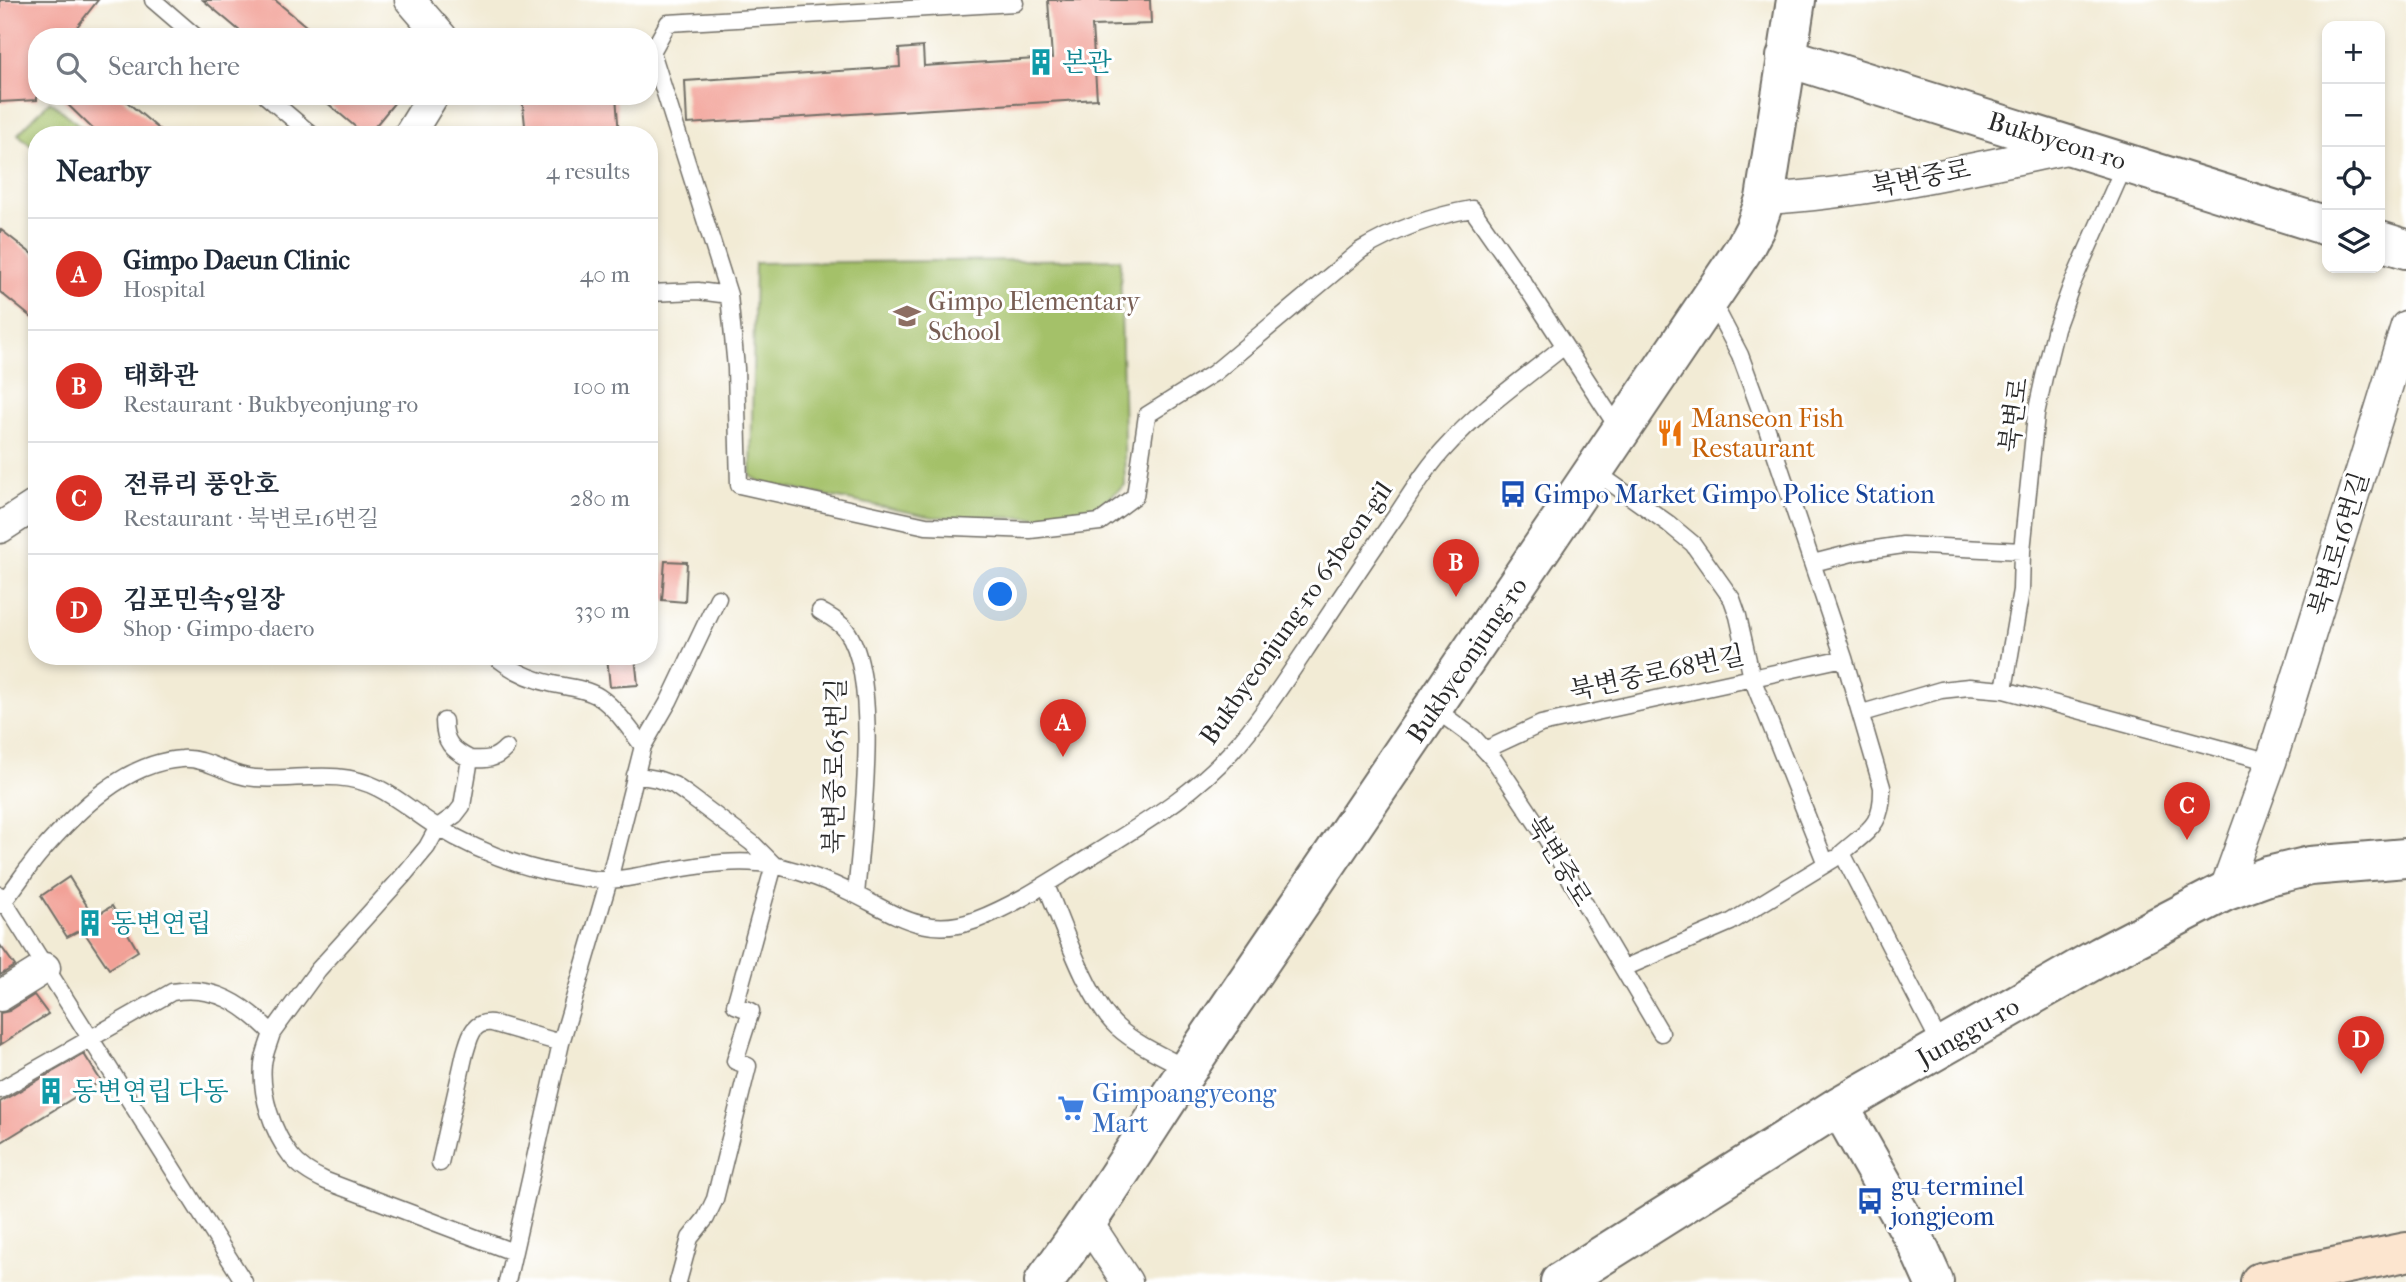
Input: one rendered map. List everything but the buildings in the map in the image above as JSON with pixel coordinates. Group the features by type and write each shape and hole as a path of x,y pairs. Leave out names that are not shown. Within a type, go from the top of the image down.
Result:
{"main road":[{"path":"2260,1282 2406,1252"}],"street":[{"path":"410,0 435,28"},
{"name":"Bukbyeonjung-ro","path":"1044,1282 1088,1223 1186,1069 1434,709 1745,247 1765,200 1796,0"},
{"name":"Bukbyeon-ro","path":"1786,57 2322,224"},
{"path":"415,126 427,105"},
{"name":"북변중로","path":"1765,200 1862,190 2076,147"},
{"path":"2385,243 2406,249"},
{"name":"북변로16번길","path":"2224,892 2271,762 2406,326"},
{"path":"0,528 28,509"},
{"name":"Junggu-ro","path":"1560,1282 1839,1106 2101,956 2224,892 2268,876 2310,866 2406,858"},
{"path":"0,996 45,968"},
{"path":"1839,1106 1917,1244 1934,1282"},
{"path":"1088,1223 1127,1282"}],"lane":[{"path":"153,0 186,28"},
{"path":"658,41 668,23 1015,4"},
{"path":"658,71 729,295 737,368 740,485 926,526 1030,530 1100,522 1135,496 1147,415 1214,373 1361,250 1408,226 1472,209 1620,431"},
{"path":"277,105 301,126"},
{"name":"북변로","path":"2004,690 2021,590 2022,551 2036,414 2056,328 2126,162"},
{"path":"658,292 698,290 729,295"},
{"path":"1624,968 1731,922 1826,864 1878,821 1883,806 1882,788 1862,713 1813,564 1740,355 1711,298"},
{"name":"Bukbyeonjung-ro 65beon-gil","path":"1,901 39,854 82,809 116,783 139,771 180,759 200,760 240,777 260,779 338,776 362,781 382,790 439,827 493,855 558,874 609,880 716,864 774,865 815,877 898,917 934,928 972,921 1003,909 1046,885 1142,826 1189,793 1221,763 1281,686 1444,448 1470,423 1564,346"},
{"path":"1593,470 1693,544 1732,599 1752,678 1826,864"},
{"path":"1813,564 1857,552 1903,545 2022,551"},
{"path":"507,1282 561,1043 609,880 643,746 669,701 718,597"},
{"name":"북변중로65번길","path":"820,611 836,620 846,630 856,648 863,672 866,705 865,783 856,895"},
{"name":"북변중로68번길","path":"1485,750 1541,724 1844,658"},
{"path":"506,665 525,677 598,696 643,746"},
{"path":"1862,713 1941,690 1969,687 2004,690 2271,762"},
{"name":"북변중로","path":"1434,709 1473,737 1495,761 1530,814 1661,1032"},
{"path":"444,721 444,733 451,748 470,759 491,759 499,756 506,748"},
{"path":"470,759 462,806 439,827 427,847 402,877 317,970 272,1033 263,1063 263,1088 267,1109 291,1156 307,1171 326,1181 513,1252"},
{"path":"635,775 657,779 681,790 752,844 774,865 734,1005 751,1011 735,1062 748,1066 715,1199 706,1218 690,1237 678,1282"},
{"path":"1842,853 1942,1046"},
{"path":"1046,885 1091,990 1114,1024 1128,1036 1186,1069"},
{"path":"1,901 244,1282"},
{"path":"0,1090 172,992 189,989 227,998 250,1012 272,1033"},
{"path":"440,1163 468,1044 476,1026 483,1022 492,1023 561,1043"}],"green space":[{"path":"46,105 55,105 80,126 28,126 28,143 18,134"},
{"path":"1120,259 1125,485 1083,518 933,517 763,483 751,476 755,263"}],"place":[{"name":"본관","path":"1041,62"},
{"name":"Gimpo Elementary School","path":"907,316"},
{"name":"Manseon Fish Restaurant","path":"1670,433"},
{"name":"Gimpo Market Gimpo Police Station","path":"1513,494"},
{"name":"태화관","path":"1456,597"},
{"name":"Gimpo Daeun Clinic","path":"1063,757"},
{"name":"전류리 풍안호","path":"2187,840"},
{"name":"동변연립","path":"90,923"},
{"name":"김포민속5일장","path":"2361,1074"},
{"name":"동변연립 다동","path":"51,1091"},
{"name":"Gimpoangyeong Mart","path":"1071,1108"},
{"name":"gu-terminel jongjeom","path":"1870,1201"}]}
